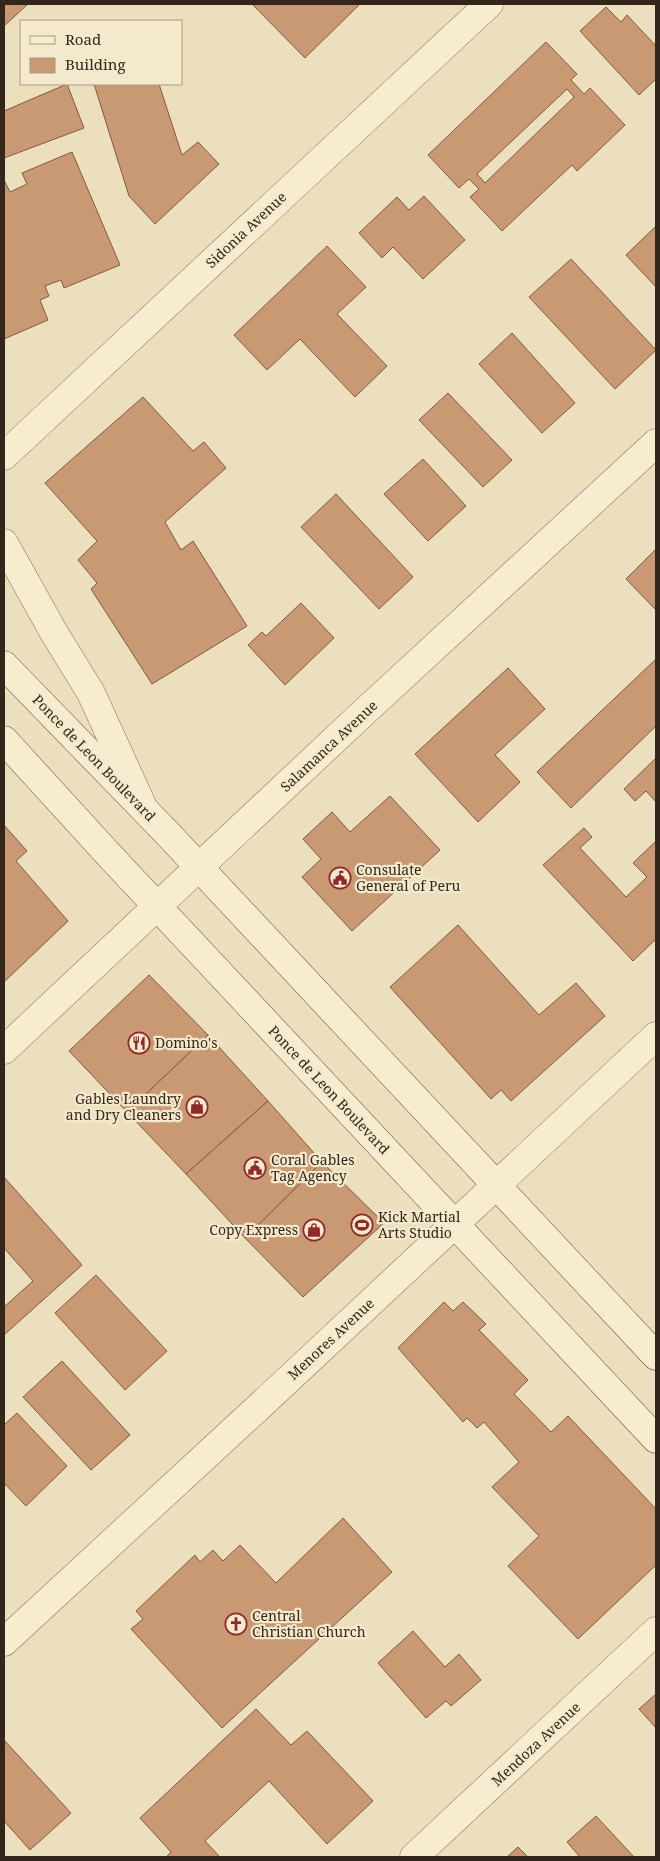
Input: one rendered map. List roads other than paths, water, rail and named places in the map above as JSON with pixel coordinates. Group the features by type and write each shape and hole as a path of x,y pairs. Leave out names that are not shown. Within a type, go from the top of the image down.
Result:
{"street":[{"name":"Sidonia Avenue","path":"4,456 489,4"},
{"name":"Salamanca Avenue","path":"4,1050 656,443"},
{"path":"4,543 52,631 91,693 145,810"},
{"name":"Ponce de Leon Boulevard","path":"4,665 145,810 656,1356"},
{"name":"Ponce de Leon Boulevard","path":"4,740 656,1440"},
{"name":"Menores Avenue","path":"4,1642 656,1036"},
{"name":"Mendoza Avenue","path":"414,1857 656,1631"}],"place":[{"name":"Consulate General of Peru","path":"340,878"},
{"name":"Domino's","path":"139,1043"},
{"name":"Gables Laundry and Dry Cleaners","path":"197,1107"},
{"name":"Coral Gables Tag Agency","path":"255,1168"},
{"name":"Kick Martial Arts Studio","path":"362,1225"},
{"name":"Copy Express","path":"314,1230"},
{"name":"Central Christian Church","path":"236,1624"}]}
